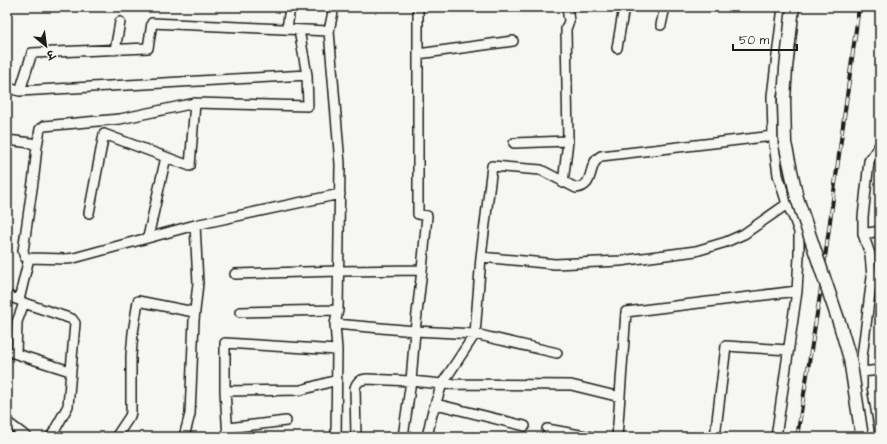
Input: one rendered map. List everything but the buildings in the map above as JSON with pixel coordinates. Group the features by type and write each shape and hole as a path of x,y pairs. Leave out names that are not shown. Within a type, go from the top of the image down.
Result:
{"main road":[{"path":"794,7 786,68 784,100 785,143 797,198 850,359 862,437"}],"street":[{"path":"287,29 290,7"},
{"path":"334,7 329,31 340,164 338,310 335,324 337,350 336,437"},
{"path":"403,437 411,380 428,216 418,214 418,7"},
{"path":"563,183 568,142 566,29 569,21 567,7"},
{"path":"617,48 624,7"},
{"path":"661,25 665,7"},
{"path":"776,437 797,291 799,232 787,204 778,175 773,136 772,96 783,7"},
{"path":"115,50 120,22"},
{"path":"20,91 32,53 148,48 152,23 329,31"},
{"path":"299,30 307,75 308,106 195,102 120,119 44,126 40,129 23,251 25,257 29,258 74,258 196,225 340,194"},
{"path":"418,54 513,41"},
{"path":"7,88 20,91 307,75"},
{"path":"89,213 104,134 190,166 195,102"},
{"path":"427,437 432,414 442,384 475,334 481,257 492,166 541,170 563,183 576,188 583,188 588,182 593,164 596,159 601,156 773,136"},
{"path":"7,140 31,143 37,146"},
{"path":"514,143 568,142"},
{"path":"870,437 862,390 862,357 872,277 870,254 863,234 862,217 869,162 880,145"},
{"path":"148,237 166,158"},
{"path":"481,257 555,264 620,261 696,251 726,242 744,234 787,204"},
{"path":"184,437 190,414 194,312 198,282 196,225"},
{"path":"863,234 880,231"},
{"path":"29,258 22,301 11,352 70,371"},
{"path":"235,274 422,270"},
{"path":"617,437 626,312 797,291"},
{"path":"7,296 74,321 76,326 70,371 68,406 51,437"},
{"path":"116,437 130,416 131,412 131,356 137,303 140,301 194,312"},
{"path":"240,312 338,310"},
{"path":"335,324 415,331 475,334 557,353"},
{"path":"286,420 228,432 225,391 225,343 337,350"},
{"path":"715,437 726,346 788,350"},
{"path":"862,372 880,370"},
{"path":"356,437 355,388 357,383 361,380 367,379 411,380 442,384 571,385 620,397"},
{"path":"225,391 301,390 337,380"},
{"path":"436,404 525,426"},
{"path":"7,422 27,437"},
{"path":"547,429 591,437"}],"railway":[{"path":"797,437 820,295 859,7"}]}
